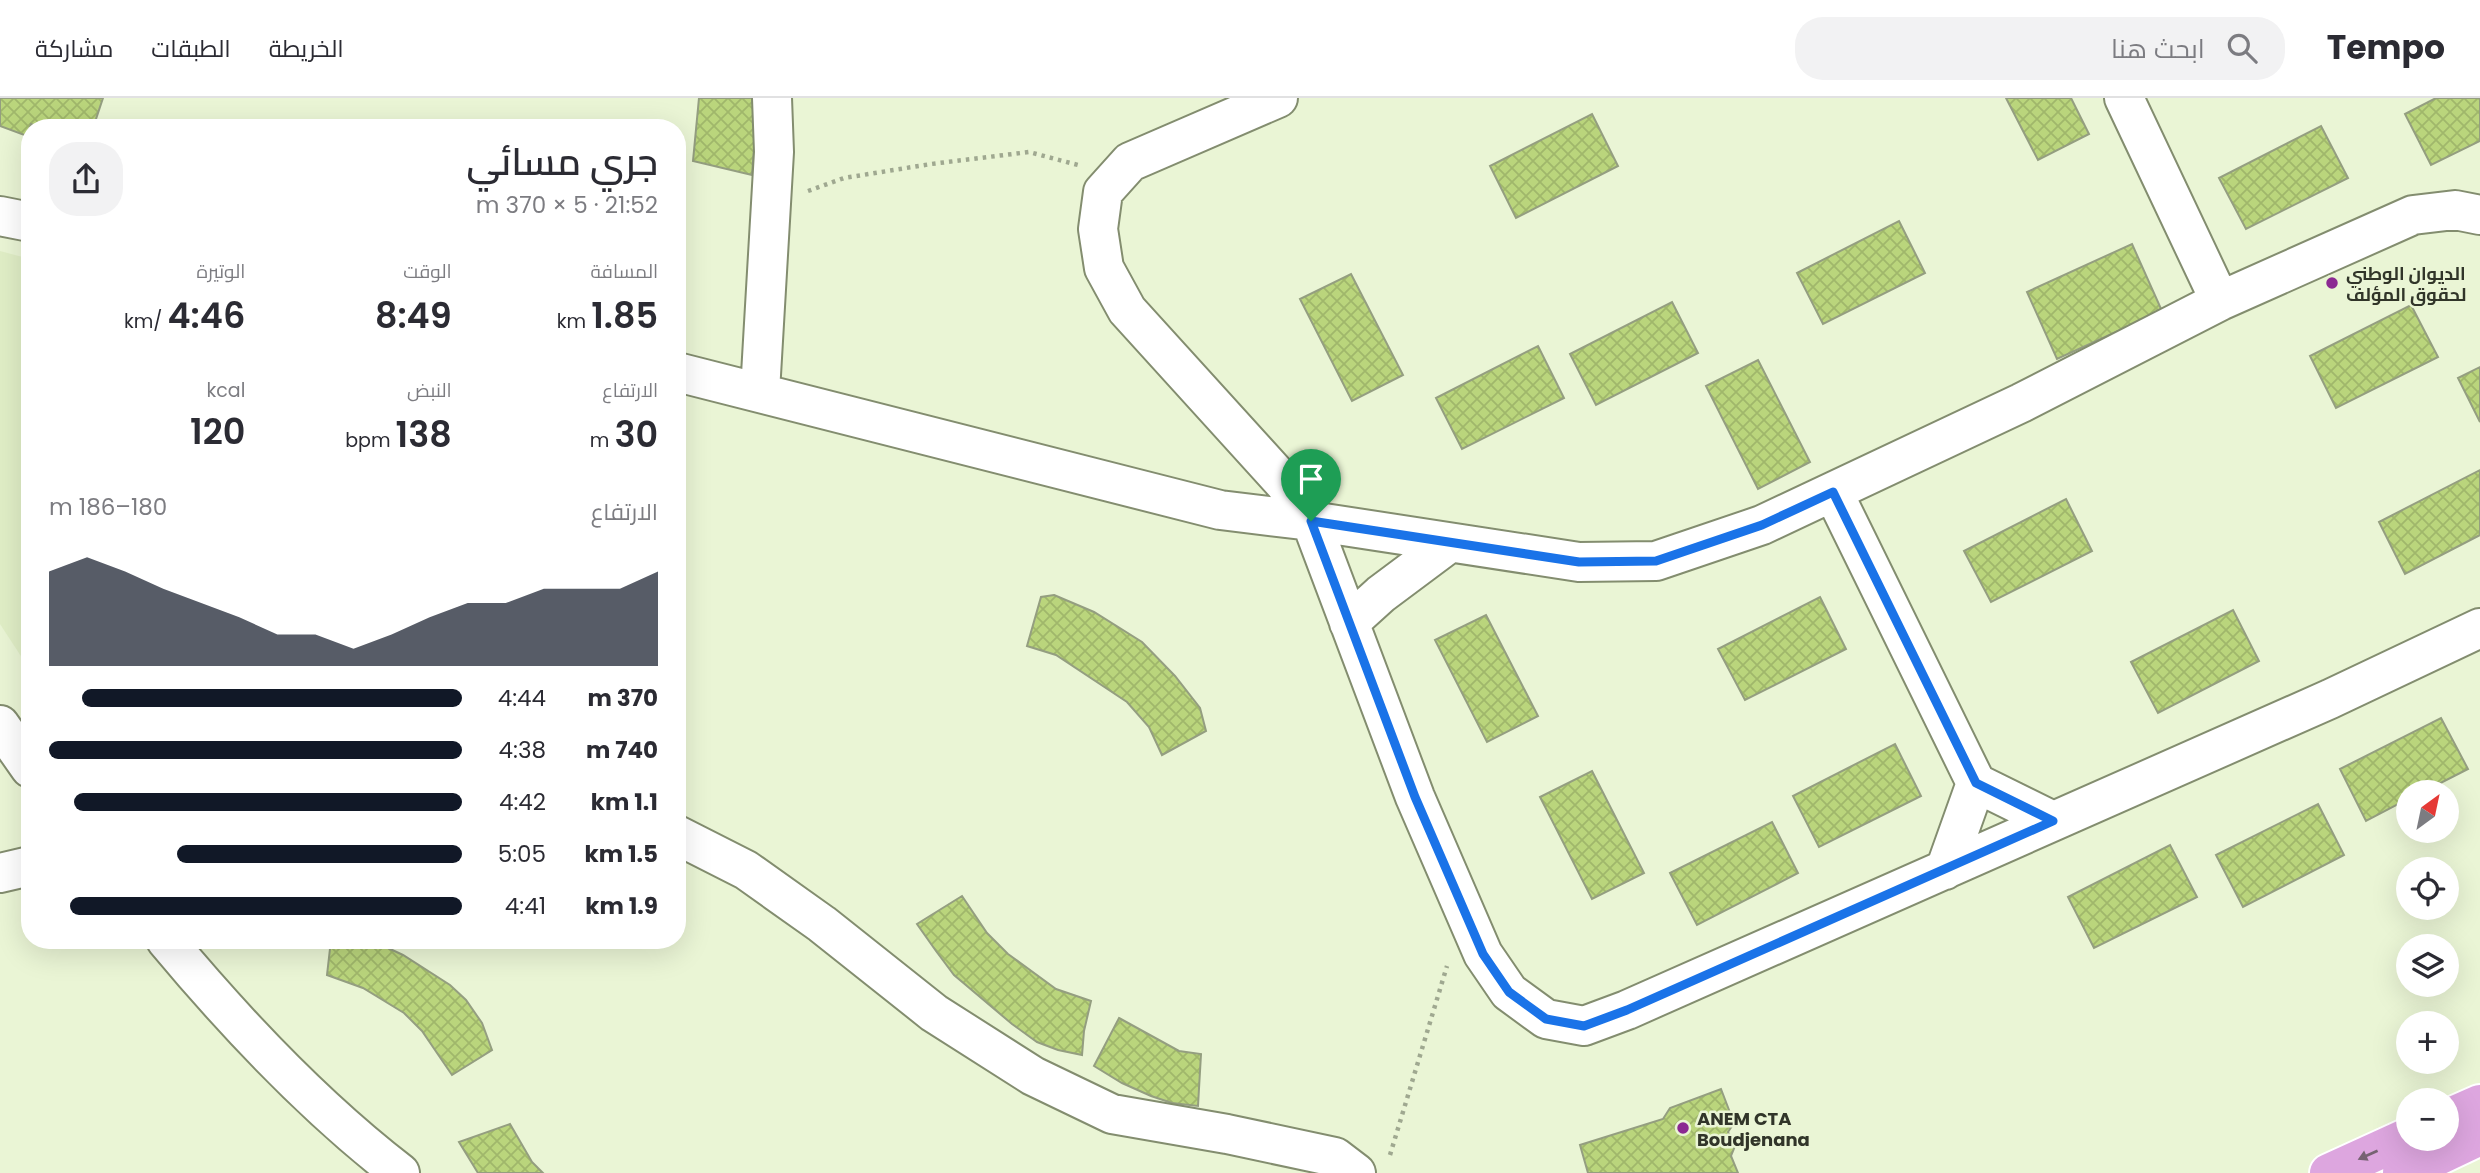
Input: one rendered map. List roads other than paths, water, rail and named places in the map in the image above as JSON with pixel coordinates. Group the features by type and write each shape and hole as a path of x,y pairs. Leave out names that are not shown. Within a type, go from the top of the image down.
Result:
{"highway":[{"path":"2459,1113 2480,1104"},
{"path":"2402,1173 2480,1136"},
{"path":"2329,1173 2396,1142"}],"street":[{"path":"760,392 774,152 772,98"},
{"path":"1278,98 1129,162 1103,192 1098,229 1104,268 1127,310 1285,484 1311,521 1415,797 1483,954 1509,992 1546,1019 1584,1026 1627,1010 2330,699 2480,628"},
{"path":"2124,98 2220,300"},
{"path":"686,374 1220,510 1311,521 1579,562 1656,561 1762,525 2021,403 2220,300 2413,215 2455,210 2480,215"},
{"path":"0,216 21,220"},
{"path":"1833,492 1976,783 2053,821"},
{"path":"1349,623 1381,594 1448,544"},
{"path":"0,725 21,755"},
{"path":"1945,870 1976,783"},
{"path":"686,840 746,870 822,924 934,1013 1033,1076 1112,1114 1227,1134 1372,1166"},
{"path":"0,873 21,868"},
{"path":"174,949 284,1068 364,1145 400,1173"}],"place":[{"name":"الديوان الوطني لحقوق المؤلف","path":"2332,283"},
{"name":"ANEM CTA Boudjenana","path":"1683,1128"}]}
